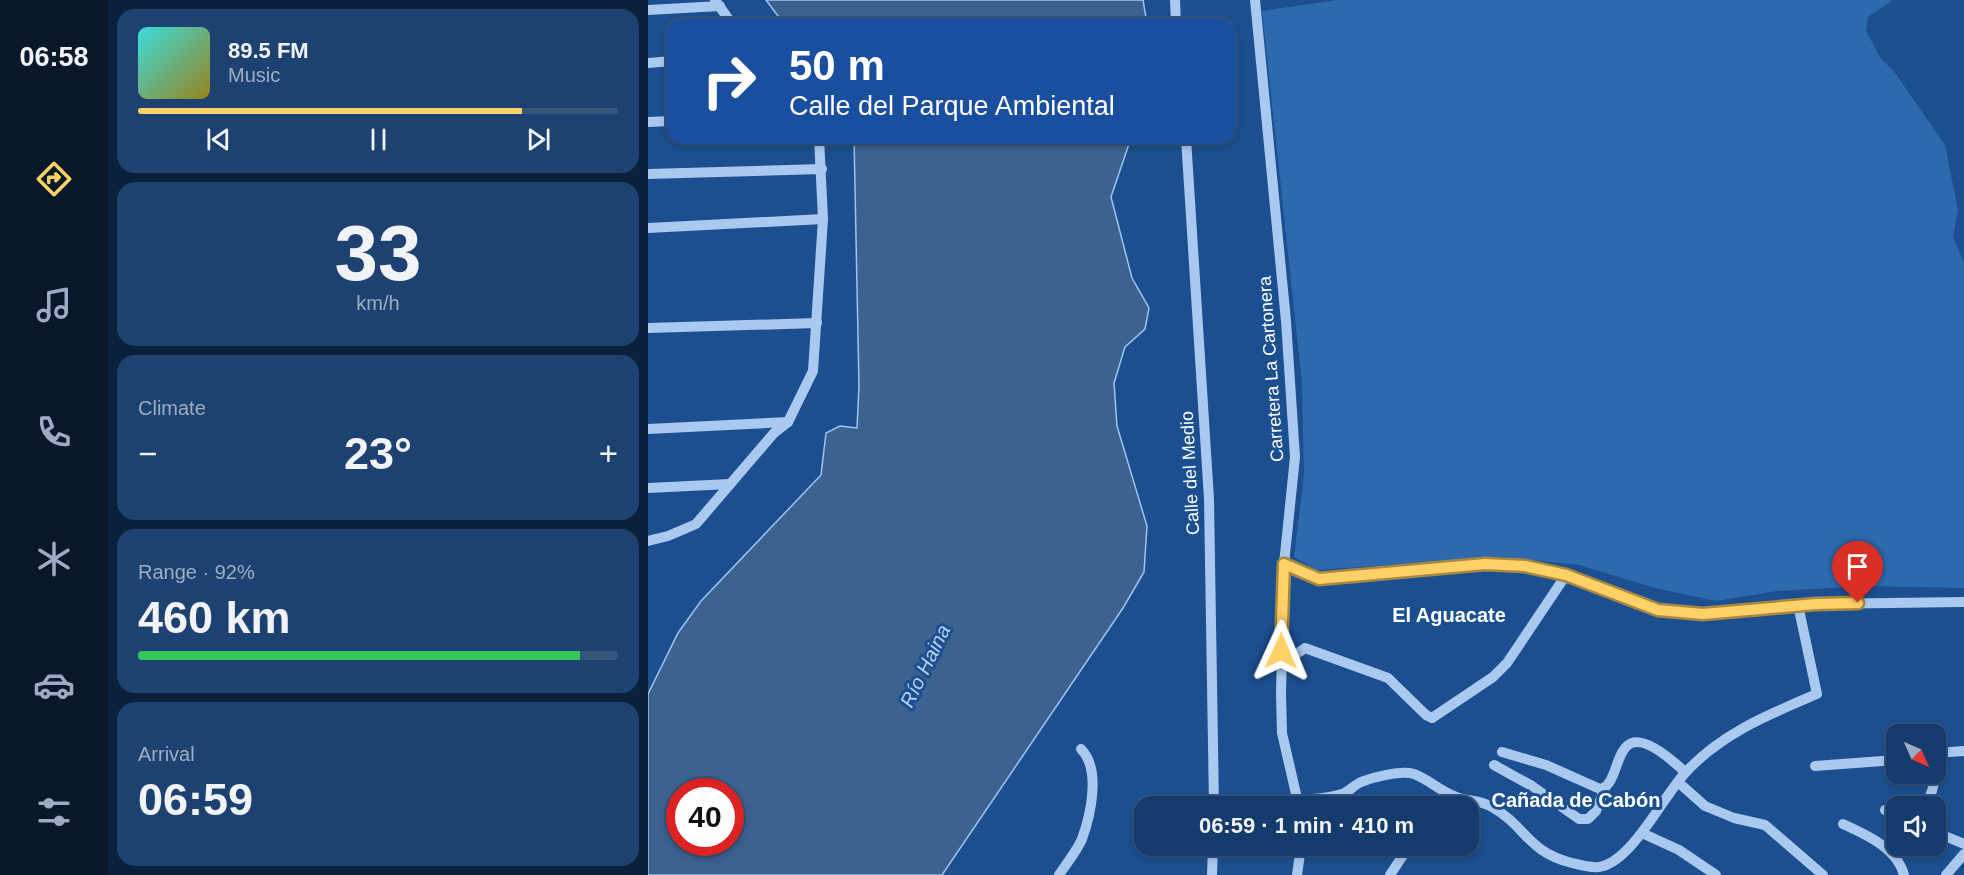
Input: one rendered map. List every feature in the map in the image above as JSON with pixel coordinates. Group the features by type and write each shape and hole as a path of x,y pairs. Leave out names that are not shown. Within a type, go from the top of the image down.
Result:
{"street":[{"path":"1175,0 1176,18"},
{"name":"Carretera La Cartonera","path":"1255,0 1284,298 1296,457 1284,564 1281,665 1282,733 1296,796"},
{"path":"648,10 717,3 728,18"},
{"path":"648,63 666,62"},
{"path":"648,122 666,121"},
{"path":"648,541 668,536 696,524 774,434 788,422 813,371 824,219 820,144"},
{"name":"Calle del Medio","path":"1186,144 1209,499 1214,796"},
{"path":"648,174 822,170"},
{"path":"648,228 824,219"},
{"path":"648,328 818,323"},
{"path":"648,429 788,422"},
{"path":"648,488 730,484"},
{"path":"1284,564 1319,579 1485,564 1525,566 1566,575 1658,610 1703,614 1798,605 1964,602"},
{"path":"1281,665 1305,648 1320,652 1388,678 1426,715 1432,718 1493,677 1507,663 1566,575"},
{"path":"1600,867 1620,857 1642,832 1665,796 1685,772 1726,737 1770,714 1817,694 1798,605"},
{"path":"1494,765 1532,786 1579,819 1588,819 1596,811 1624,747 1632,742 1647,744 1666,754 1685,772"},
{"path":"1059,875 1082,840 1094,783 1090,757 1081,749"},
{"path":"1946,752 1964,751"},
{"path":"1502,752 1546,765 1600,789 1605,788"},
{"path":"1815,766 1886,761"},
{"path":"1334,796 1345,793 1360,782 1389,775 1413,773 1453,796"},
{"path":"1678,782 1705,806 1734,818 1767,827 1823,875"},
{"path":"1479,800 1496,808 1540,851 1553,858 1600,867 1610,875"},
{"path":"1843,824 1872,837 1889,851 1901,865 1904,875"},
{"path":"1642,832 1679,850 1716,875"},
{"path":"1946,837 1964,844"},
{"path":"1946,875 1964,854"},
{"path":"1212,856 1212,875"},
{"path":"1297,875 1300,856"},
{"path":"1390,875 1402,856"}],"shaded area":[{"path":"1338,0 1893,0 1868,17 1866,31 1881,59 1893,70 1945,145 1958,210 1953,237 1964,262 1964,588 1867,586 1777,591 1716,601 1655,588 1579,565 1501,557 1317,570 1294,557 1304,475 1302,383 1262,11"}],"water":[{"path":"766,0 1143,0 1146,18 780,18"},
{"name":"Río Haina","path":"854,144 1129,144 1111,197 1132,278 1149,308 1145,329 1125,347 1114,383 1117,426 1147,526 1144,572 1123,608 942,875 648,875 648,694 678,633 701,601 821,475 826,433 840,426 857,428 859,386"}],"district":[{"name":"El Aguacate","path":"1449,615"},
{"name":"Cañada de Cabón","path":"1576,800"}],"route":[{"path":"1281,651 1284,564 1300,573 1319,579 1485,564 1525,566 1566,575 1658,610 1703,614 1816,604 1858,603"}]}
